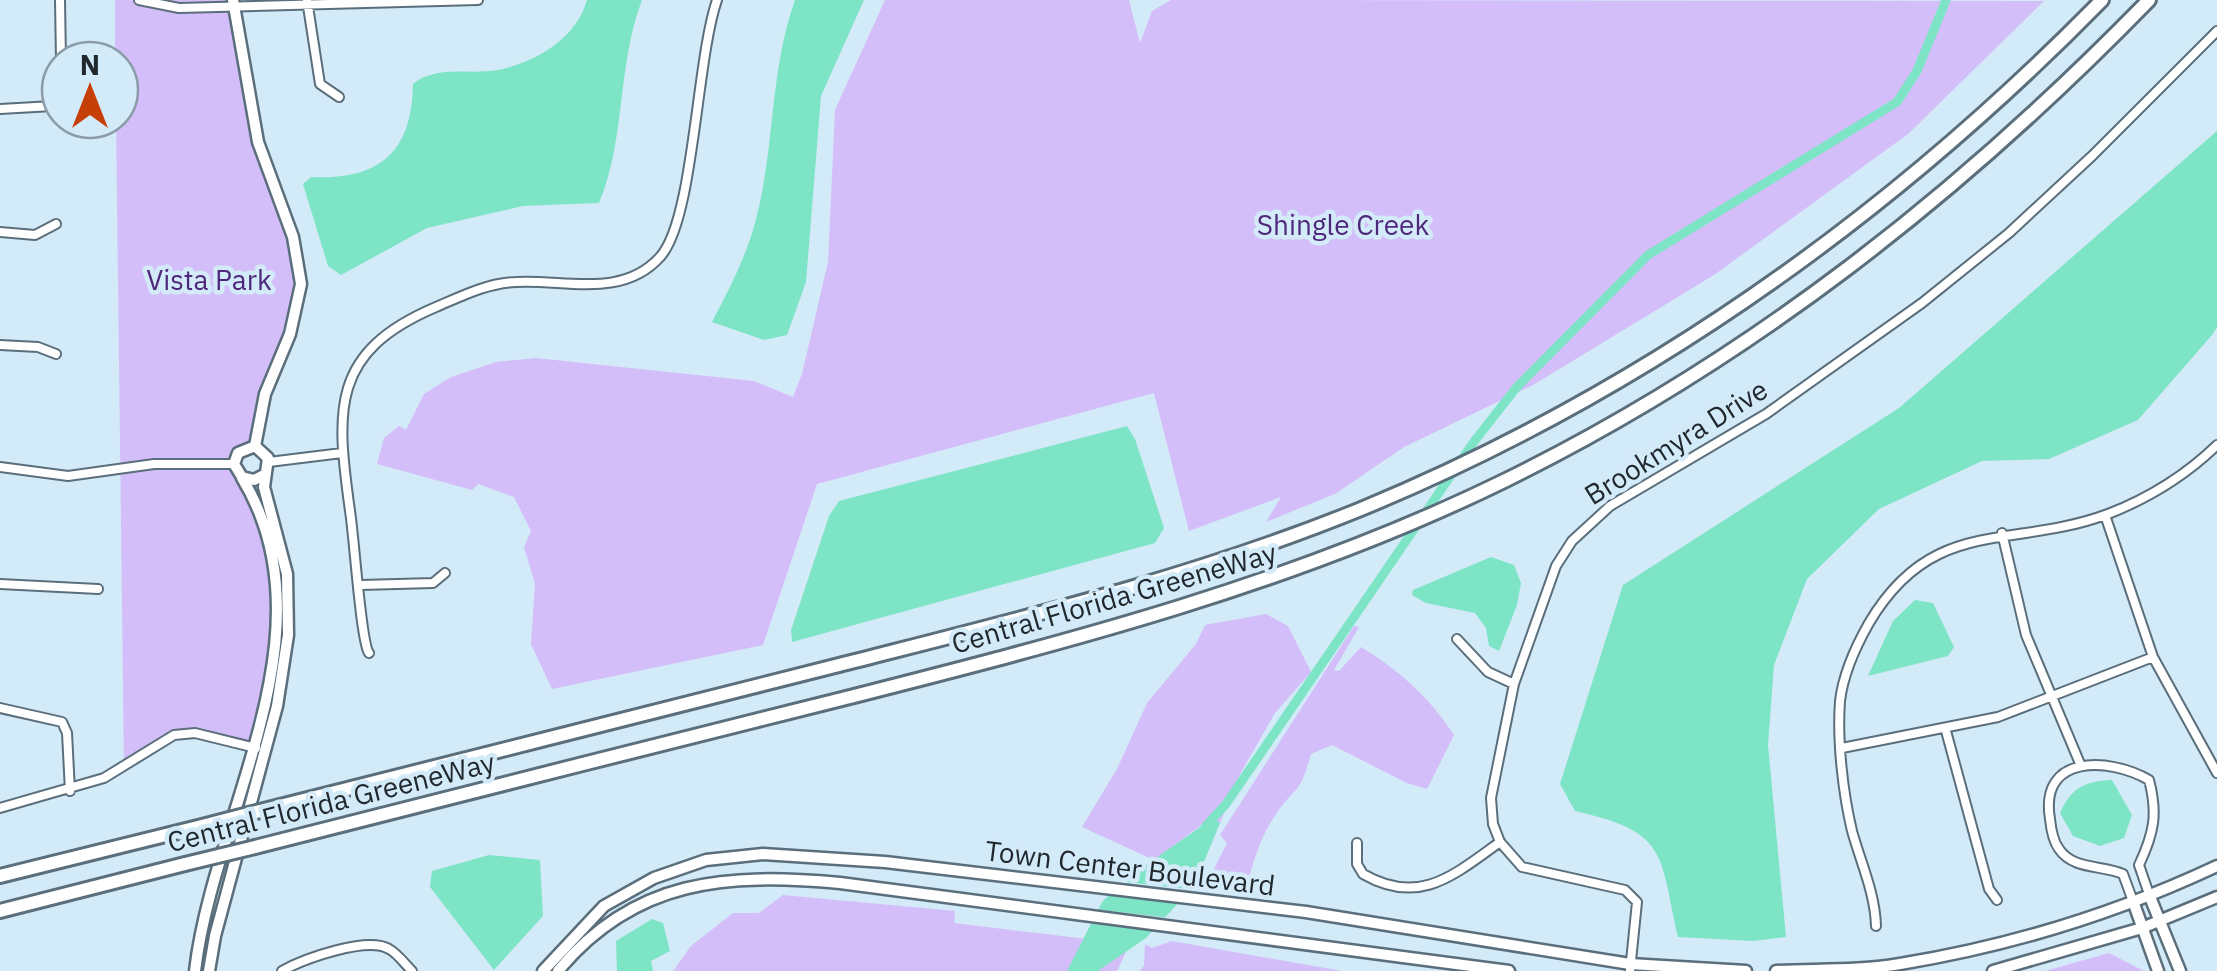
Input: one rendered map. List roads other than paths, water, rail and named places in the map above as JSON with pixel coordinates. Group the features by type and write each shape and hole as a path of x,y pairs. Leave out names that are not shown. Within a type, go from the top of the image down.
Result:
{"highway":[{"name":"Central Florida GreeneWay","path":"0,876 1180,575 1322,524 1490,450 1675,348 1812,254 1966,131 2102,0"},
{"name":"Central Florida GreeneWay","path":"0,911 1147,620 1321,561 1450,507 1613,424 1807,300 1988,156 2149,0"}],"street":[{"path":"60,0 61,40"},
{"path":"139,0 179,8 478,0"},
{"path":"369,653 362,644 361,585 342,453 341,403 355,366 386,332 404,320 499,284 614,284 634,277 663,254 680,215 701,54 717,0"},
{"path":"307,3 320,84 339,98"},
{"path":"233,4 258,142 293,236 301,284 290,334 265,394 255,446"},
{"name":"Brookmyra Drive","path":"1500,842 1492,798 1514,684 1556,566 1590,522 1766,414 1922,303 2009,233 2217,31"},
{"path":"0,109 40,107"},
{"path":"0,232 35,235 56,224"},
{"path":"0,345 38,347 56,354"},
{"path":"1876,926 1875,904 1851,824 1840,700 1856,646 1882,602 1912,571 1957,544 2002,534 2049,530 2106,514 2154,494 2217,445"},
{"path":"210,971 284,668 289,605 280,537 264,475 269,462 265,452 255,446"},
{"path":"234,464 238,453 255,446"},
{"path":"269,462 342,453"},
{"path":"0,467 68,476 154,464 234,464"},
{"path":"195,971 213,886 271,666 276,604 266,536 234,464"},
{"path":"242,477 254,480 264,475"},
{"path":"2106,514 2153,657 2217,773"},
{"path":"2002,534 2026,636 2081,766"},
{"path":"361,585 433,583 445,574"},
{"path":"0,584 98,589"},
{"path":"1457,638 1488,672 1514,684"},
{"path":"1842,748 1946,731 2050,699 2153,657"},
{"path":"0,708 62,722 67,733 70,791"},
{"path":"1946,731 1989,889 1997,900"},
{"path":"0,808 70,791 124,768 174,735 195,733 265,751"},
{"path":"2158,971 2123,874 2081,864 2060,851 2052,830 2047,804 2058,778 2081,766 2102,763 2149,780 2156,808 2154,832 2139,865 2180,971"},
{"path":"1357,843 1357,864 1363,874 1417,887 1438,886 1500,842 1522,868 1625,890 1637,902 1630,968"},
{"name":"Town Center Boulevard","path":"542,971 604,906 654,878 706,860 763,854 1096,887 1420,928 1630,968 1746,971"},
{"path":"1776,971 1897,964 2028,936 2134,904 2217,866"},
{"name":"Town Center Boulevard","path":"558,971 608,923 650,900 684,887 737,877 840,883 1509,971"},
{"path":"1993,971 2142,928 2217,896"},
{"path":"282,971 299,961 370,944 389,949 412,971"}],"waterway":[{"name":"Shingle Creek","path":"1205,827 1226,804 1473,443 1516,388 1648,255 1897,102 1917,71 1946,0"}],"park label":[{"name":"Vista Park","path":"209,280"}]}
